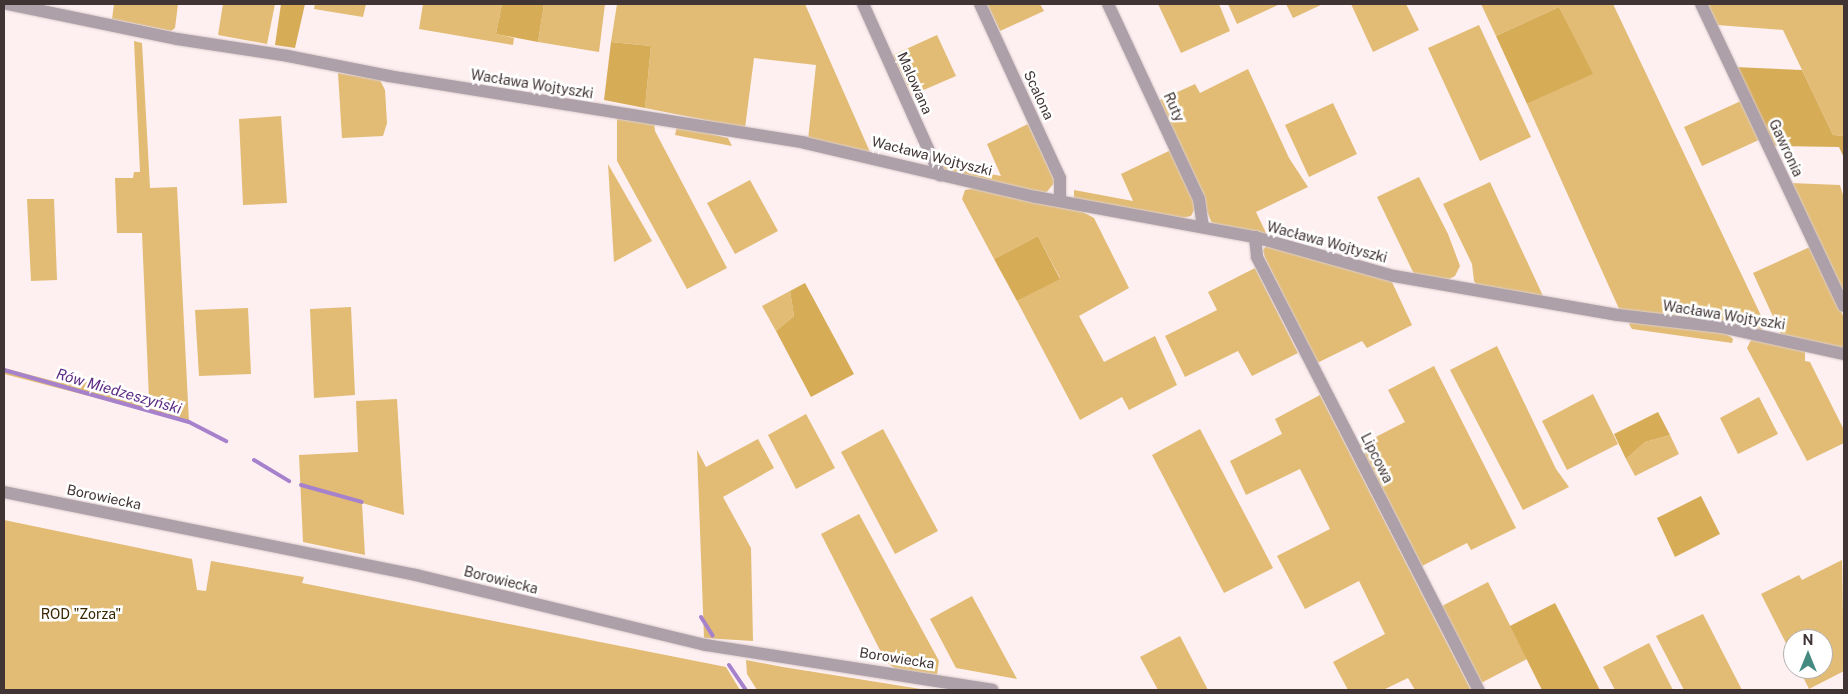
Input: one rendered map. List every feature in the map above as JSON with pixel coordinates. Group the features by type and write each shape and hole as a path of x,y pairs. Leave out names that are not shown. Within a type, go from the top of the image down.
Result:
{"street":[{"name":"Wacława Wojtyszki","path":"8,4 56,9 177,39 288,56 389,76 796,141 882,158 940,175 1060,201 1204,226 1438,284 1618,315 1721,327 1844,354"},
{"name":"Malowana","path":"863,4 940,175"},
{"name":"Scalona","path":"980,4 1060,178 1060,201"},
{"name":"Ruty","path":"1108,4 1199,199 1204,226"},
{"name":"Gawronia","path":"1701,4 1844,306"},
{"name":"Lipcowa","path":"1256,238 1257,257 1479,690"},
{"name":"Borowiecka","path":"4,492 416,575 706,644 992,690"}],"green space":[{"path":"114,4 178,4 175,28 171,31 112,19"},
{"path":"223,4 275,4 267,44 218,35"},
{"path":"315,4 366,4 363,17 314,9"},
{"path":"423,4 502,4 496,34 514,38 513,45 419,29"},
{"path":"544,4 605,4 599,52 538,42"},
{"path":"617,4 805,4 870,152 808,140 816,65 754,58 745,128 645,108 651,46 611,42"},
{"path":"987,4 1040,4 1044,11 1000,31"},
{"path":"1158,4 1219,4 1230,31 1181,53"},
{"path":"1228,4 1280,4 1237,24"},
{"path":"1286,4 1323,4 1293,18"},
{"path":"1351,4 1406,4 1419,30 1373,52"},
{"path":"1481,4 1613,4 1765,324 1762,330 1620,311 1527,104 1592,74 1559,7 1496,36"},
{"path":"1706,4 1844,4 1844,136 1833,135 1783,30 1717,25"},
{"path":"1479,25 1531,137 1480,161 1428,48"},
{"path":"937,35 956,76 912,95 893,55"},
{"path":"134,41 142,43 150,188 177,187 189,422 4,374 4,368 61,383 61,375 149,399 142,233 117,233 115,178 133,178 134,172 140,172"},
{"path":"1248,69 1289,158 1308,187 1256,212 1267,235 1212,223 1158,101 1195,84 1200,93"},
{"path":"338,73 380,80 385,90 387,123 383,136 342,138"},
{"path":"1743,100 1761,139 1702,166 1684,127"},
{"path":"1333,103 1357,154 1309,177 1285,125"},
{"path":"281,116 287,203 243,205 239,119"},
{"path":"617,118 654,122 655,131 727,268 687,289 617,161"},
{"path":"1028,124 1055,182 1045,194 944,170 942,165 1001,176 987,144"},
{"path":"677,126 728,138 732,146 675,135"},
{"path":"1173,149 1194,196 1195,208 1191,216 1182,218 1074,199 1074,190 1133,201 1121,174"},
{"path":"608,164 652,241 614,262"},
{"path":"1419,177 1448,234 1460,266 1455,276 1445,281 1414,274 1377,197"},
{"path":"750,180 778,231 735,254 707,203"},
{"path":"1490,182 1544,298 1479,289 1474,281 1472,264 1443,204"},
{"path":"1790,183 1840,185 1844,198 1844,296"},
{"path":"976,188 1083,212 1094,218 1129,288 1079,316 1104,362 1155,336 1177,385 1129,410 1122,397 1080,420 1017,301 1060,278 1038,236 994,259 962,199 965,190"},
{"path":"27,199 54,199 57,280 31,281"},
{"path":"1267,245 1391,280 1412,325 1367,348 1362,341 1317,363 1265,258 1263,250"},
{"path":"1812,246 1844,318 1844,349 1781,334 1753,273"},
{"path":"1255,268 1298,353 1252,376 1238,351 1185,377 1165,336 1217,310 1208,292"},
{"path":"790,291 794,316 776,331 762,306"},
{"path":"351,307 355,395 314,398 310,309"},
{"path":"248,308 251,374 199,376 195,310"},
{"path":"1632,322 1686,326 1727,334 1733,339 1732,343 1632,329 1629,324"},
{"path":"1752,338 1805,349 1805,361 1810,362 1844,430 1844,443 1807,461 1747,348"},
{"path":"1497,346 1556,469 1569,487 1523,510 1450,370"},
{"path":"1434,366 1516,528 1471,550 1467,543 1422,566 1360,445 1405,422 1388,390"},
{"path":"1593,394 1618,444 1567,470 1542,421"},
{"path":"1320,395 1471,690 1415,690 1408,678 1383,690 1348,690 1333,662 1385,634 1359,581 1305,609 1277,556 1330,529 1300,469 1246,495 1230,461 1282,434 1275,419"},
{"path":"1759,397 1778,434 1738,454 1720,418"},
{"path":"397,399 404,515 362,503 365,555 303,542 299,455 358,452 356,401"},
{"path":"806,414 835,468 796,489 768,435"},
{"path":"883,429 938,531 895,554 841,452"},
{"path":"1200,429 1273,568 1224,593 1152,455"},
{"path":"1670,435 1679,454 1635,476 1626,459 1645,442"},
{"path":"758,439 774,468 723,497 751,548 753,641 704,638 697,450 706,467"},
{"path":"859,514 939,661 937,675 896,669 886,662 821,534"},
{"name":"ROD \"Zorza\"","path":"4,520 192,559 197,590 206,591 211,561 304,577 302,583 726,667 740,690 4,690"},
{"path":"1842,560 1844,671 1833,677 1833,629 1783,629 1783,637 1761,594 1799,575 1802,580"},
{"path":"1488,582 1527,659 1481,683 1442,606"},
{"path":"972,596 1017,679 956,668 930,619"},
{"path":"1703,614 1742,690 1684,690 1656,636"},
{"path":"1180,636 1208,690 1158,690 1140,657"},
{"path":"1649,643 1673,690 1615,690 1603,667"},
{"path":"746,660 927,690 757,690 747,674"},
{"path":"1804,679 1828,679 1809,689"}],"shaded area":[{"path":"281,4 305,4 295,48 275,45"},
{"path":"502,4 544,4 538,42 496,34"},
{"path":"1559,7 1593,74 1527,104 1496,36"},
{"path":"611,42 651,46 645,108 604,100"},
{"path":"1734,67 1802,70 1833,135 1844,136 1844,158 1839,147 1772,146"},
{"path":"1038,236 1060,279 1017,301 994,259"},
{"path":"805,283 854,374 811,397 776,331 794,316 790,291"},
{"path":"1658,412 1670,435 1645,442 1626,459 1614,434"},
{"path":"1701,496 1720,534 1675,557 1657,518"},
{"path":"1555,603 1600,690 1542,690 1510,626"}],"waterway":[{"name":"Rów Miedzeszyński","path":"4,370 189,422 226,441"},
{"name":"Rów Miedzeszyński","path":"254,460 289,481"},
{"name":"Rów Miedzeszyński","path":"301,485 362,502"},
{"name":"Rów Miedzeszyński","path":"701,617 713,636"},
{"name":"Rów Miedzeszyński","path":"729,665 746,690"}]}
